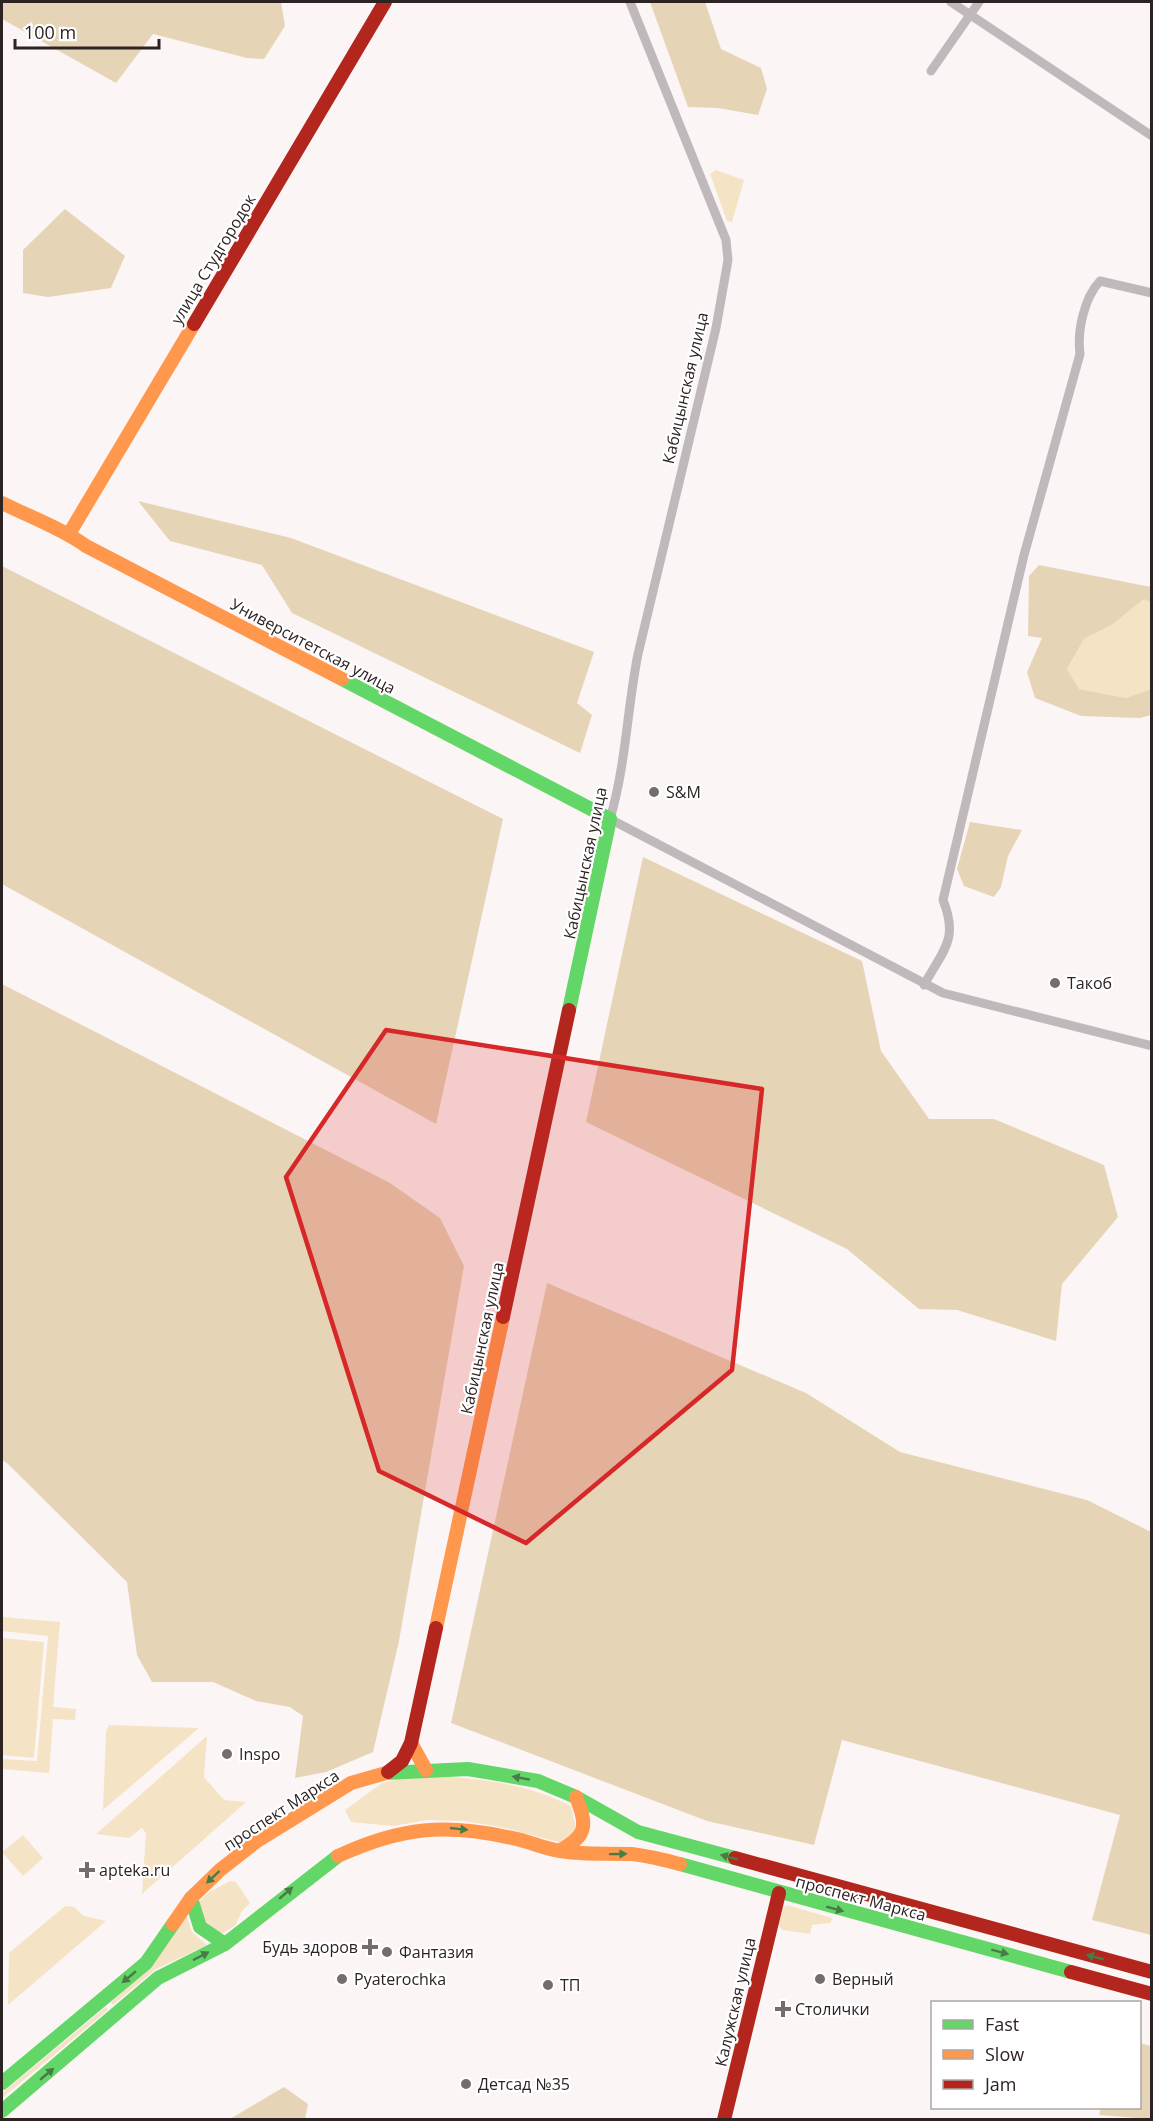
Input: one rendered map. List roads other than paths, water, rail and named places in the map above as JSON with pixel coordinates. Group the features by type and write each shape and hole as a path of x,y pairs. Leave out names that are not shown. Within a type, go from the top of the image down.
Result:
{"main road":[{"name":"улица Студгородок","path":"69,534 384,2"},
{"name":"Университетская улица","path":"2,503 50,528 69,534 97,552 610,819"},
{"name":"Кабицынская улица","path":"411,1743 610,819"},
{"path":"411,1743 417,1758 426,1770"},
{"path":"388,1772 402,1761 411,1743"},
{"name":"проспект Маркса","path":"2,2083 146,1963 191,1898 257,1841 351,1783 388,1772 468,1769 538,1781 576,1797 638,1832 1152,1972"},
{"path":"559,1851 575,1843 583,1834 584,1814 576,1797"},
{"name":"проспект Маркса","path":"2,2111 158,1978 225,1944 318,1867 372,1840 427,1828 458,1828 513,1838 559,1851 586,1854 633,1854 669,1861 1152,1994"},
{"name":"Калужская улица","path":"724,2120 785,1872"},
{"path":"191,1898 194,1921 206,1935 225,1944"}],"street":[{"name":"Кабицынская улица","path":"610,819 624,762 628,703 638,654 716,328 728,260 726,240 630,2"},
{"path":"951,2 1152,136"},
{"path":"931,71 980,2"},
{"path":"924,985 951,935 950,918 944,900 1024,555 1080,354 1079,343 1092,289 1100,281 1152,293"},
{"path":"610,819 942,993 1152,1046"}],"place":[{"name":"S&M","path":"654,792"},
{"name":"Такоб","path":"1055,983"},
{"name":"Inspo","path":"227,1754"},
{"name":"apteka.ru","path":"87,1870"},
{"name":"Будь здоров","path":"370,1947"},
{"name":"Фантазия","path":"387,1952"},
{"name":"Pyaterochka","path":"342,1979"},
{"name":"Верный","path":"820,1979"},
{"name":"ТП","path":"548,1985"},
{"name":"Столички","path":"783,2009"},
{"name":"Детсад №35","path":"466,2084"}]}
